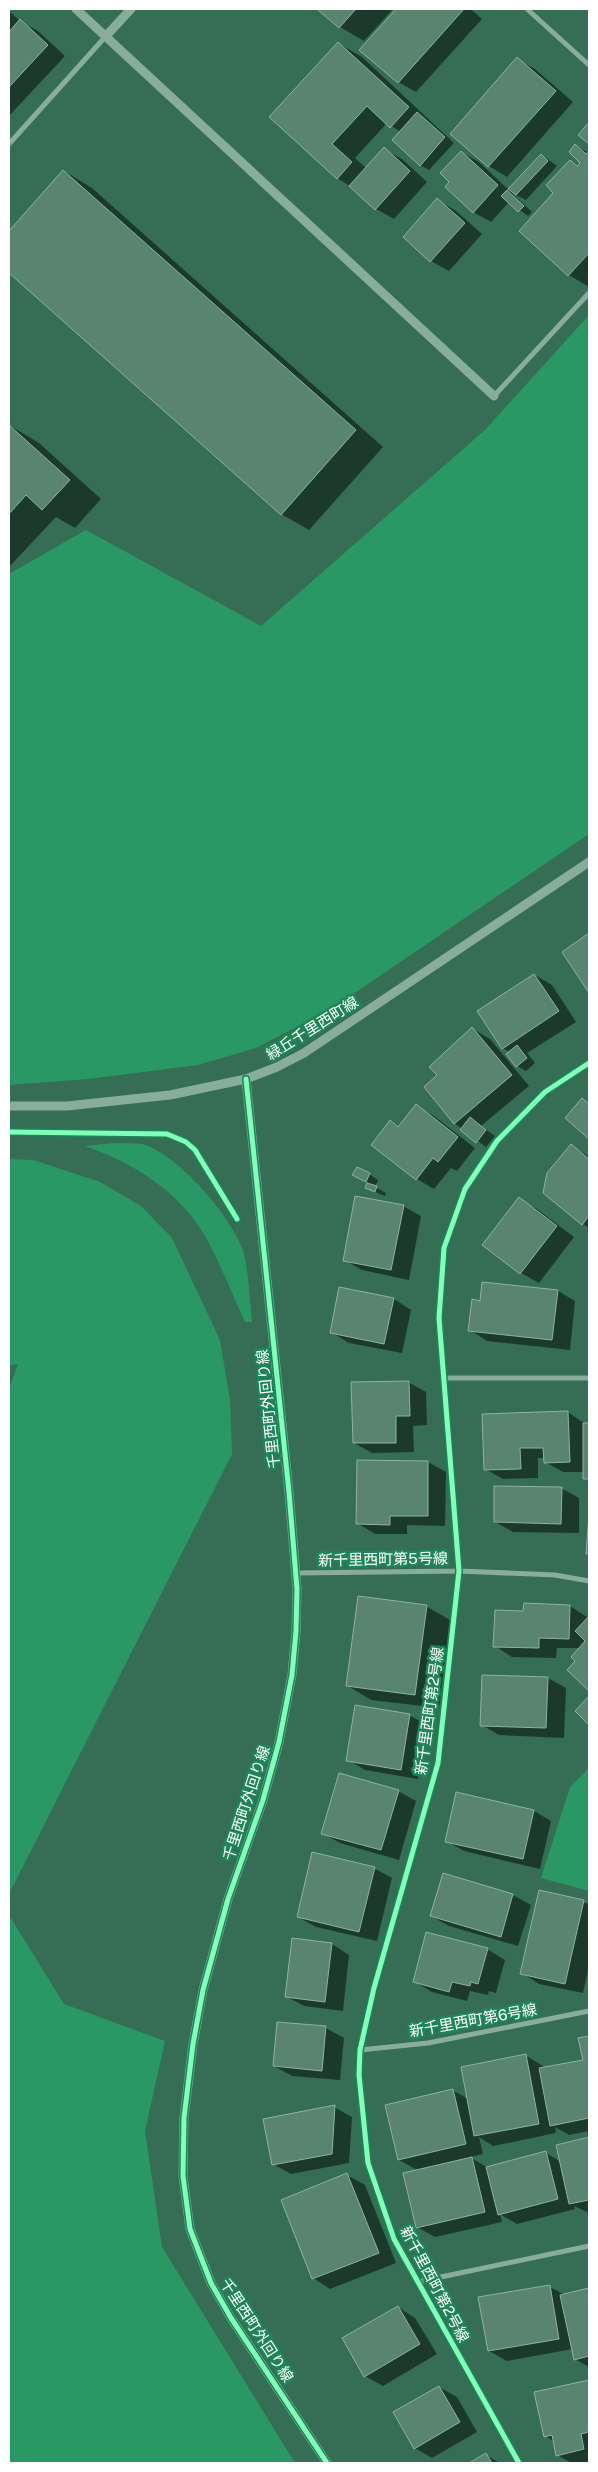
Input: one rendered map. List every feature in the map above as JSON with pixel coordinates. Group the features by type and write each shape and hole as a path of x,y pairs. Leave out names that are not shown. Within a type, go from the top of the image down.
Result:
{"street":[{"path":"76,9 494,396 589,293"},
{"path":"9,144 131,9"},
{"path":"527,9 589,65"},
{"name":"緑丘千里西町線","path":"9,1106 67,1106 179,1093 246,1080 277,1067 304,1053 589,862"},
{"name":"新千里西町第2号線","path":"519,2463 394,2239 368,2164 359,2075 360,2050 374,1988 438,1763 459,1571 439,1318 444,1248 465,1189 497,1141 518,1116 545,1092 589,1063"},
{"name":"千里西町外回り線","path":"246,1080 296,1572 296,1631 284,1719 269,1782 230,1892 208,1968 193,2044 182,2162 190,2229 208,2277 231,2318 327,2463"},
{"path":"444,1378 589,1378"},
{"name":"新千里西町第5号線","path":"296,1572 459,1571 555,1575 589,1580"},
{"name":"新千里西町第6号線","path":"360,2050 428,2042 589,2011"},
{"path":"417,2282 589,2246"}],"green space":[{"path":"589,315 589,834 331,1009 256,1048 198,1065 88,1079 9,1085 9,574 86,530 261,626 485,430"},
{"path":"114,1143 141,1144 159,1152 188,1174 216,1205 243,1250 248,1275 252,1322 245,1322 205,1236 182,1205 153,1180 137,1170 85,1146"},
{"path":"9,1159 33,1160 100,1182 141,1206 172,1238 220,1340 230,1400 232,1454 9,1894 9,1389 18,1364 9,1365"},
{"path":"589,1768 589,1891 541,1878 570,1787"},
{"path":"9,1915 64,2004 165,2041 145,2131 162,2247 295,2463 9,2463"}],"building":[{"path":"317,9 356,9 339,28"},
{"path":"396,9 464,9 398,83 359,50"},
{"path":"20,19 48,45 9,87 9,32"},
{"path":"338,42 409,107 390,128 367,106 332,144 352,162 337,179 269,117"},
{"path":"517,57 556,91 488,167 450,134"},
{"path":"417,112 445,137 420,166 392,140"},
{"path":"589,122 589,144 578,135"},
{"path":"575,144 586,154 589,151 589,253 568,276 519,231 553,193 546,185 570,160 577,166 580,163 569,152"},
{"path":"384,147 410,171 375,210 349,186"},
{"path":"461,151 498,185 473,213 445,187 449,182 440,173"},
{"path":"541,154 548,161 516,195 508,189"},
{"path":"63,170 356,430 281,515 9,273 9,231"},
{"path":"507,190 524,206 518,212 501,196"},
{"path":"437,198 465,223 430,262 403,237"},
{"path":"9,425 70,480 42,510 26,495 9,514"},
{"path":"589,933 589,993 562,952"},
{"path":"534,974 559,1011 502,1049 477,1011"},
{"path":"472,1027 512,1075 454,1124 424,1087 437,1075 429,1067"},
{"path":"517,1045 527,1058 516,1067 506,1054"},
{"path":"582,1098 589,1104 589,1139 565,1118"},
{"path":"416,1104 458,1137 438,1162 433,1158 416,1180 371,1145 390,1120 398,1127"},
{"path":"470,1117 486,1130 476,1143 460,1130"},
{"path":"571,1144 589,1159 589,1216 582,1225 543,1193 547,1173"},
{"path":"357,1167 370,1173 366,1182 352,1175"},
{"path":"367,1183 377,1186 375,1192 365,1188"},
{"path":"355,1196 404,1205 391,1270 343,1261"},
{"path":"519,1197 557,1226 520,1274 482,1245"},
{"path":"482,1282 558,1290 552,1340 468,1331 472,1299 480,1301"},
{"path":"339,1287 394,1298 384,1344 330,1333"},
{"path":"409,1381 410,1416 396,1416 396,1443 353,1443 351,1382"},
{"path":"568,1411 570,1462 544,1463 543,1448 520,1448 521,1469 484,1470 482,1414"},
{"path":"583,1423 589,1423 589,1479 583,1479"},
{"path":"357,1460 428,1461 428,1516 390,1516 390,1525 356,1524"},
{"path":"494,1486 562,1487 561,1524 494,1522"},
{"path":"589,1515 589,1554 586,1554"},
{"path":"358,1596 427,1605 415,1695 346,1686"},
{"path":"524,1603 570,1605 569,1639 539,1638 539,1648 493,1647 495,1610 523,1611"},
{"path":"589,1616 589,1691 567,1670 575,1661 571,1657 585,1641 575,1631"},
{"path":"482,1675 548,1677 546,1728 480,1726"},
{"path":"589,1696 589,1725 575,1711"},
{"path":"355,1705 410,1714 401,1770 346,1761"},
{"path":"339,1773 399,1790 381,1850 321,1834"},
{"path":"456,1792 534,1810 523,1859 445,1842"},
{"path":"312,1852 375,1867 359,1932 297,1917"},
{"path":"443,1873 513,1894 501,1937 430,1916"},
{"path":"539,1890 584,1900 565,1984 520,1974"},
{"path":"426,1932 488,1948 478,1984 471,1982 470,1986 452,1982 449,1992 413,1982"},
{"path":"292,1938 332,1943 325,2002 285,1997"},
{"path":"277,2022 326,2026 322,2071 273,2066"},
{"path":"589,2036 589,2118 550,2126 539,2068 583,2060 578,2038"},
{"path":"526,2054 539,2124 474,2136 461,2067"},
{"path":"453,2089 466,2144 398,2160 385,2105"},
{"path":"335,2105 332,2154 272,2165 263,2119"},
{"path":"589,2137 589,2200 569,2204 556,2145"},
{"path":"546,2151 558,2199 498,2215 486,2167"},
{"path":"472,2157 485,2212 416,2228 403,2173"},
{"path":"347,2173 379,2253 312,2279 281,2200"},
{"path":"550,2285 559,2339 488,2351 478,2297"},
{"path":"589,2288 589,2356 574,2360 560,2295"},
{"path":"398,2306 420,2344 364,2377 342,2338"},
{"path":"589,2380 589,2432 581,2434 584,2449 556,2456 552,2435 544,2437 534,2392"},
{"path":"439,2386 460,2422 414,2449 393,2412"},
{"path":"486,2453 492,2463 469,2463"}],"cycle path":[{"path":"519,2463 394,2239 368,2163 359,2075 360,2050 374,1988 438,1763 459,1571 439,1318 444,1248 465,1189 497,1141 545,1092 589,1063"},
{"path":"246,1079 289,1492 297,1589 296,1631 292,1675 279,1742 263,1800 228,1899 203,1990 193,2044 184,2118 183,2176 190,2229 211,2283 231,2318 327,2463"},
{"path":"9,1132 167,1134 186,1142 195,1150 237,1219"}]}
